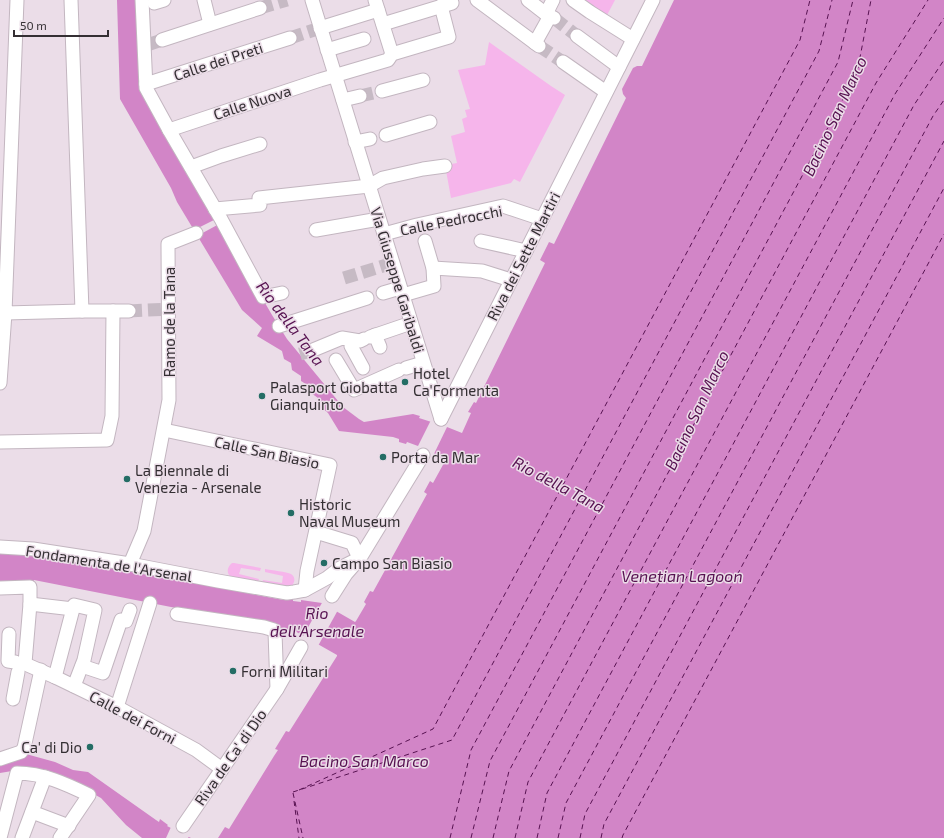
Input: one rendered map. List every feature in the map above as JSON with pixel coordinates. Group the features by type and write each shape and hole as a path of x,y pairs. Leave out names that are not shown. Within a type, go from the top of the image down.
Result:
{"street":[{"path":"0,383 5,313 17,0"},
{"path":"71,0 82,310"},
{"path":"204,0 210,24"},
{"path":"477,0 537,44 550,16 553,0"},
{"path":"528,0 550,16"},
{"path":"573,0 633,39"},
{"name":"Riva dei Sette Martiri","path":"441,419 653,0"},
{"name":"Via Giuseppe Garibaldi","path":"316,1 320,28 441,419"},
{"path":"150,3 146,46 146,88 169,130 192,166 263,297 278,294"},
{"path":"383,24 446,3"},
{"name":"Calle Nuova","path":"169,130 335,75 388,60 392,54 449,37 446,3"},
{"path":"320,28 376,5 383,24 384,39 392,54"},
{"path":"162,40 260,8"},
{"path":"577,36 619,67"},
{"name":"Calle dei Preti","path":"146,84 290,38"},
{"path":"327,50 364,39"},
{"path":"563,62 606,92"},
{"path":"382,91 423,80"},
{"path":"343,100 360,96"},
{"path":"390,136 430,122"},
{"path":"356,142 370,139"},
{"path":"192,166 260,144"},
{"path":"215,209 260,205 259,198 369,186 383,178 423,169 445,166"},
{"name":"Calle Pedrocchi","path":"384,234 416,225 503,206 542,219"},
{"path":"316,230 379,219"},
{"name":"Ramo de la Tana","path":"164,430 169,400 168,244 196,233"},
{"path":"383,293 401,292 434,286 433,268 426,241"},
{"path":"481,241 526,251"},
{"path":"433,268 482,271 511,280"},
{"path":"279,326 368,298"},
{"path":"5,313 82,310 129,311"},
{"path":"0,442 107,440 112,416 113,311"},
{"path":"313,350 342,338 360,341 372,340 411,323"},
{"path":"351,346 363,368"},
{"path":"336,360 354,390 403,369 423,363"},
{"path":"130,564 144,531 164,430"},
{"name":"Calle San Biasio","path":"164,430 330,465 316,530"},
{"path":"332,596 346,574 360,559 423,455"},
{"path":"304,590 308,558 316,530 352,543 360,559"},
{"name":"Fondamenta de l'Arsenal","path":"0,547 33,549 130,564 218,581 287,592 304,590"},
{"path":"304,590 327,578 340,568 360,559"},
{"path":"0,588 30,587 28,635 13,699"},
{"path":"30,602 73,609"},
{"path":"117,707 150,603"},
{"path":"55,677 74,605 96,610 84,660 74,686"},
{"path":"82,666 104,673 121,620 126,621 130,610"},
{"path":"177,614 276,629 280,689"},
{"path":"20,665 8,661 5,634 28,635"},
{"name":"Riva de Ca' di Dio","path":"183,826 280,689 301,647"},
{"name":"Calle dei Forni","path":"20,665 41,670 117,707 196,750 222,769"},
{"path":"0,759 21,752 24,748 41,670"},
{"path":"0,838 17,773 28,773 45,777 89,795 60,838"},
{"path":"22,838 45,777"},
{"path":"32,812 69,826"}],"shaded area":[{"name":"Venetian Lagoon","path":"117,0 138,0 142,87 232,246 287,339 343,407 364,422 413,414 420,416 419,418 462,433 471,413 468,412 474,402 476,403 545,263 540,260 549,242 554,244 626,98 622,89 633,68 642,66 674,0 944,0 944,838 218,838 225,827 229,829 278,750 275,749 286,731 289,732 337,655 293,630 292,632 278,628 279,625 276,624 171,607 34,580 33,583 0,583 0,552 34,555 284,600 285,598 293,599 293,601 301,602 301,600 322,603 355,622 366,604 364,602 370,591 373,592 427,494 424,492 430,481 433,483 444,463 418,446 407,442 406,444 399,442 399,439 393,437 339,431 328,413 320,406 318,398 311,393 309,386 301,381 301,376 292,370 291,363 284,359 282,351 257,336 262,328 242,310 177,202 171,188 120,99"},
{"path":"578,0 615,0 606,17"},
{"path":"489,42 565,95 520,182 514,179 511,183 451,198 445,165 457,163 451,136 465,132 462,119 467,117 465,110 470,109 458,70 485,65"},
{"path":"232,563 261,568 260,571 241,568 239,574 259,579 258,582 231,577 228,574 228,570"},
{"path":"265,569 291,574 294,577 294,583 290,588 262,583 263,580 282,583 283,576 265,572"},
{"path":"26,754 55,762 73,770 88,772 159,822 160,819 168,825 167,826 191,838 142,838 126,825 101,798 79,786 12,771 0,773 0,761"}],"pier":[{"path":"218,218 221,223 197,236 194,230"},
{"path":"431,420 448,425 432,458 417,448"},
{"path":"323,601 338,610 318,646 302,638"},
{"path":"171,827 190,835 188,838 166,838"}],"ferry route":[{"path":"299,790 433,729 800,40 810,0"},
{"path":"293,792 452,740 819,51 832,0"},
{"path":"450,838 471,750 838,62 853,0"},
{"path":"471,838 490,761 857,73 871,0"},
{"path":"493,838 509,771 876,83 928,0"},
{"path":"515,838 528,782 895,94 944,18"},
{"path":"537,838 547,793 914,105 944,60"},
{"path":"558,838 566,803 933,116 944,100"},
{"path":"580,838 585,814 944,141"},
{"path":"601,838 604,824 944,188"},
{"path":"622,838 944,234"},
{"path":"293,793 303,838"},
{"path":"294,801 299,838"}],"tunnel":[{"path":"260,8 287,0"},
{"path":"554,18 577,36"},
{"path":"290,38 320,28"},
{"path":"147,45 162,40"},
{"path":"539,46 563,62"},
{"path":"360,96 382,91"},
{"path":"344,278 393,263"},
{"path":"129,311 169,309"},
{"path":"300,354 313,350"}],"place":[{"name":"Hotel Ca'Formenta","path":"405,382"},
{"name":"Palasport Giobatta Gianquinto","path":"262,396"},
{"name":"Porta da Mar","path":"383,457"},
{"name":"La Biennale di Venezia - Arsenale","path":"127,479"},
{"name":"Historic Naval Museum","path":"291,513"},
{"name":"Campo San Biasio","path":"324,563"},
{"name":"Forni Militari","path":"233,671"},
{"name":"Ca' di Dio","path":"90,747"}],"water label":[{"name":"Bacino San Marco","path":"834,116"},
{"name":"Rio della Tana","path":"291,323"},
{"name":"Bacino San Marco","path":"696,410"},
{"name":"Rio della Tana","path":"559,484"},
{"name":"Rio dell'Arsenale","path":"317,621"},
{"name":"Bacino San Marco","path":"364,760"}]}
